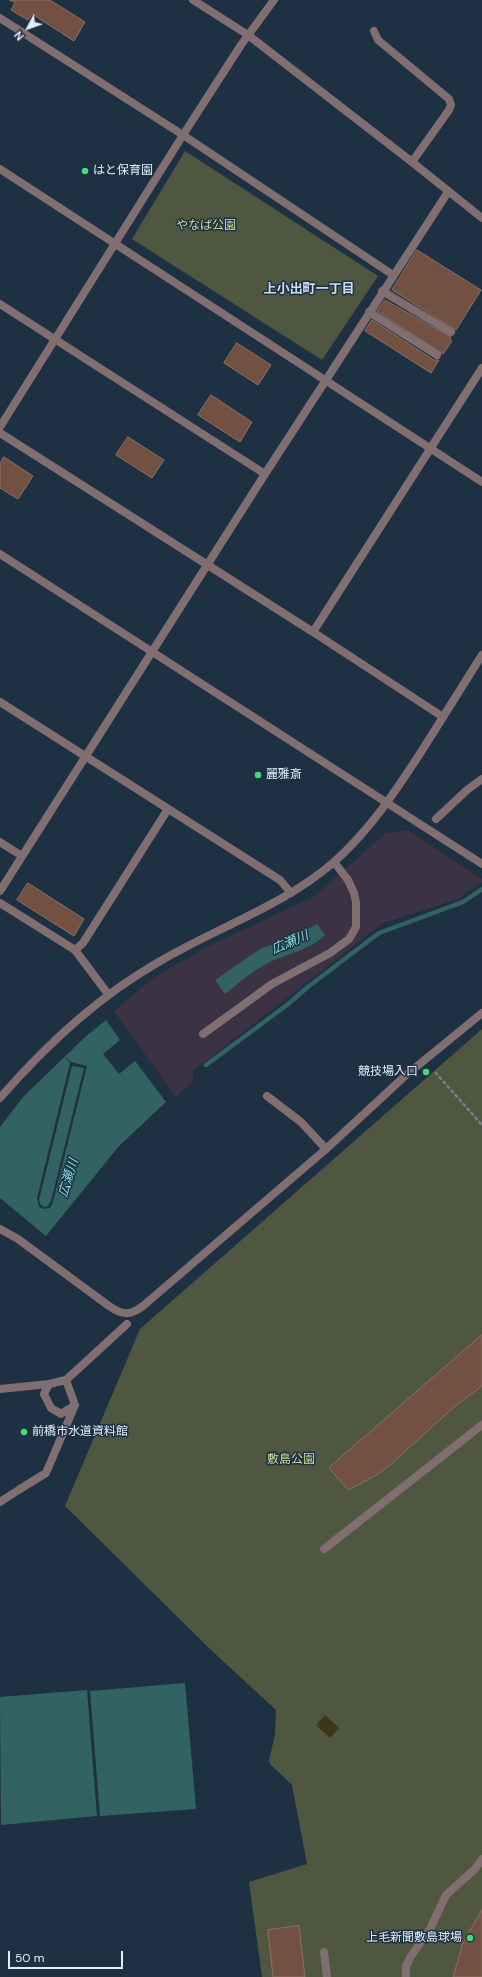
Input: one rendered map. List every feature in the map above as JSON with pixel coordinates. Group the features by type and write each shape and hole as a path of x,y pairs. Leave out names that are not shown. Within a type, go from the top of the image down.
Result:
{"street":[{"path":"193,0 248,35 482,218"},
{"path":"0,426 183,136 248,35 274,0"},
{"path":"0,18 183,136 393,275"},
{"path":"374,31 378,40 449,99 451,105 412,162"},
{"path":"0,168 116,242 482,482"},
{"path":"0,891 325,379 448,192"},
{"path":"382,291 451,332"},
{"path":"0,304 265,474"},
{"path":"369,312 437,354"},
{"path":"313,632 482,368"},
{"path":"0,433 313,632 443,717"},
{"path":"0,554 482,864"},
{"path":"0,1098 63,1031 108,994 164,959 291,893 334,862 363,834 387,803 482,655"},
{"path":"0,702 280,880 291,893"},
{"path":"436,820 466,790 482,779"},
{"path":"75,950 83,942 168,809"},
{"path":"0,842 22,856"},
{"path":"203,1034 272,984 330,953 349,939 356,927 354,893 348,880 334,862"},
{"path":"0,903 75,950 108,994"},
{"path":"0,1229 18,1239 109,1306 121,1313 132,1314 326,1149 395,1084 482,1013"},
{"path":"267,1096 301,1122 326,1149"},
{"path":"0,1389 49,1384 66,1380 127,1324"},
{"path":"0,1502 46,1473 75,1405 66,1380"},
{"path":"49,1384 44,1394 51,1408 61,1414 75,1405"},
{"path":"324,1549 482,1425"},
{"path":"406,1977 406,1966 411,1956 430,1929 446,1895 475,1869 482,1858"},
{"path":"324,1952 326,1977"}],"path":[{"path":"435,1072 482,1125"}],"shaded area":[{"path":"408,830 482,879 482,882 458,899 383,923 193,1071 193,1081 176,1097 114,1011 156,976 209,946 313,897 386,833"}],"green space":[{"name":"やなば公園","path":"185,151 378,276 322,360 132,239"},
{"name":"敷島公園","path":"482,1029 482,1977 262,1977 249,1882 307,1864 292,1785 270,1764 269,1760 275,1735 276,1710 210,1649 65,1506 140,1329"}],"sand":[{"path":"325,1715 339,1728 330,1738 316,1725"}],"water":[{"name":"広瀬川","path":"317,924 325,935 312,945 262,966 225,994 215,980 260,949 294,937"},
{"name":"広瀬川","path":"106,1020 120,1040 103,1054 119,1074 135,1061 166,1102 119,1146 46,1236 0,1198 0,1127 23,1097 85,1037"},
{"path":"185,1683 196,1809 100,1816 90,1691"},
{"path":"87,1690 97,1816 1,1825 0,1697"}],"pier":[{"path":"65,1056 71,1062 87,1066 53,1202 50,1208 44,1209 39,1207 37,1198 70,1063","holes":["72,1066 84,1068 51,1201 48,1206 44,1207 40,1204 39,1200"]}],"building":[{"path":"10,0 50,0 85,22 74,41 32,14 28,20 11,10 15,3"},
{"path":"417,250 481,290 456,330 392,290"},
{"path":"385,300 451,337 450,340 452,341 443,354 377,311"},
{"path":"372,320 434,360 439,360 431,373 365,331"},
{"path":"237,343 271,365 258,385 224,363"},
{"path":"211,395 252,422 240,442 198,415"},
{"path":"128,437 164,460 152,478 116,455"},
{"path":"4,457 33,476 18,499 0,488 0,464"},
{"path":"28,883 84,919 74,936 17,900"},
{"path":"482,1335 482,1386 455,1406 390,1465 375,1476 348,1490 329,1468"},
{"name":"上毛新聞敷島球場","path":"482,1910 482,1977 453,1977 463,1943"},
{"path":"299,1926 305,1977 273,1977 268,1930"}],"waterway":[{"path":"206,1065 287,1005 309,986 379,933 463,902 482,889"}],"place":[{"name":"はと保育園","path":"85,171"},
{"name":"麗雅斎","path":"258,775"},
{"name":"競技場入口","path":"426,1072"},
{"name":"前橋市水道資料館","path":"24,1432"},
{"name":"上毛新聞敷島球場","path":"470,1938"}],"district":[{"name":"上小出町一丁目","path":"309,290"}]}
